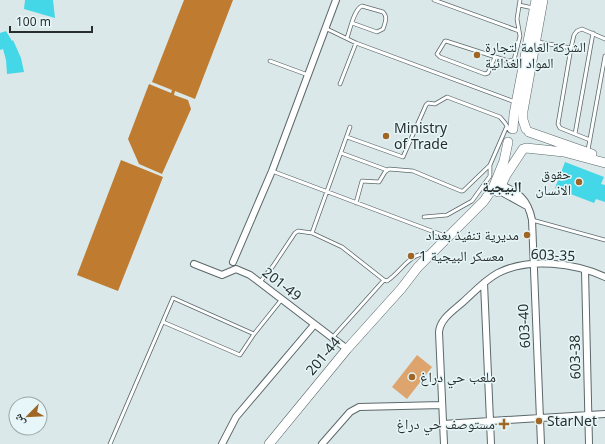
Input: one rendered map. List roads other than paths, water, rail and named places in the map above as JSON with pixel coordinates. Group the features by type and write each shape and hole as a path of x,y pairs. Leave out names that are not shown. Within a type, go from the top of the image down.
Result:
{"street":[{"path":"233,262 272,171 336,0"},
{"path":"543,0 537,6 517,102 508,136 508,142 514,149 564,152 605,163"},
{"path":"524,149 530,139 523,120 523,111 536,41 537,6"},
{"path":"510,129 519,127 605,159"},
{"name":"201-44","path":"401,289 488,207 497,186 508,142"},
{"name":"201-44","path":"269,444 347,349 401,289 414,272 447,237 475,212 506,175 524,149"},
{"name":"603-40","path":"497,186 529,208 532,220 541,444"},
{"name":"201-49","path":"194,264 222,275 236,270 250,275 347,349"},
{"name":"603-35","path":"442,405 440,327 445,319 484,283 503,271 533,264 559,265 585,270 605,277"},
{"name":"603-38","path":"585,270 589,444"},
{"path":"484,283 491,444"},
{"path":"222,444 236,417 314,324"},
{"path":"322,444 350,412 359,407 442,405 444,444"},
{"path":"443,424 605,414"}],"lane":[{"path":"434,0 520,31"},
{"path":"495,57 488,73 485,74 440,57 437,54 445,41 495,57 510,62 514,60 520,38 517,19 520,0"},
{"path":"519,5 537,6"},
{"path":"347,38 357,9 362,6 383,12 386,19 383,29 377,32 352,24"},
{"path":"325,28 356,43 517,102"},
{"path":"590,140 560,128 558,124 570,48 577,31 582,29 605,39"},
{"path":"575,134 593,33"},
{"path":"536,41 570,48"},
{"path":"340,84 356,43"},
{"path":"588,152 605,56"},
{"path":"270,61 308,75"},
{"path":"341,153 387,170 413,171 461,191 490,166 510,129 503,120 496,115 447,96 436,104 428,103 426,105 403,157 401,158 347,137"},
{"path":"312,233 350,127"},
{"path":"424,218 446,215 472,201 490,176 490,166"},
{"path":"356,203 361,182 364,180 379,182 387,170"},
{"path":"272,171 447,237"},
{"path":"532,220 605,240"},
{"path":"260,282 273,266 295,233 298,231 312,233 342,246 384,280"},
{"path":"332,338 384,280 387,281 413,257 423,253 432,253"},
{"path":"110,444 173,298 254,334"},
{"path":"163,322 240,355 254,334 282,300"}],"place":[{"name":"الشركة العامة لتجارة المواد الغذائية","path":"477,55"},
{"name":"Ministry of Trade","path":"386,136"},
{"name":"حقوق الانسان","path":"579,182"},
{"name":"مديرية تنفيذ بغداد","path":"527,235"},
{"name":"معسكر البيجية 1","path":"411,256"},
{"name":"ملعب حي دراغ","path":"412,377"},
{"name":"StarNet","path":"539,421"},
{"name":"مستوصف حي دراغ","path":"504,424"}],"district":[{"name":"البيجية","path":"502,187"}]}
